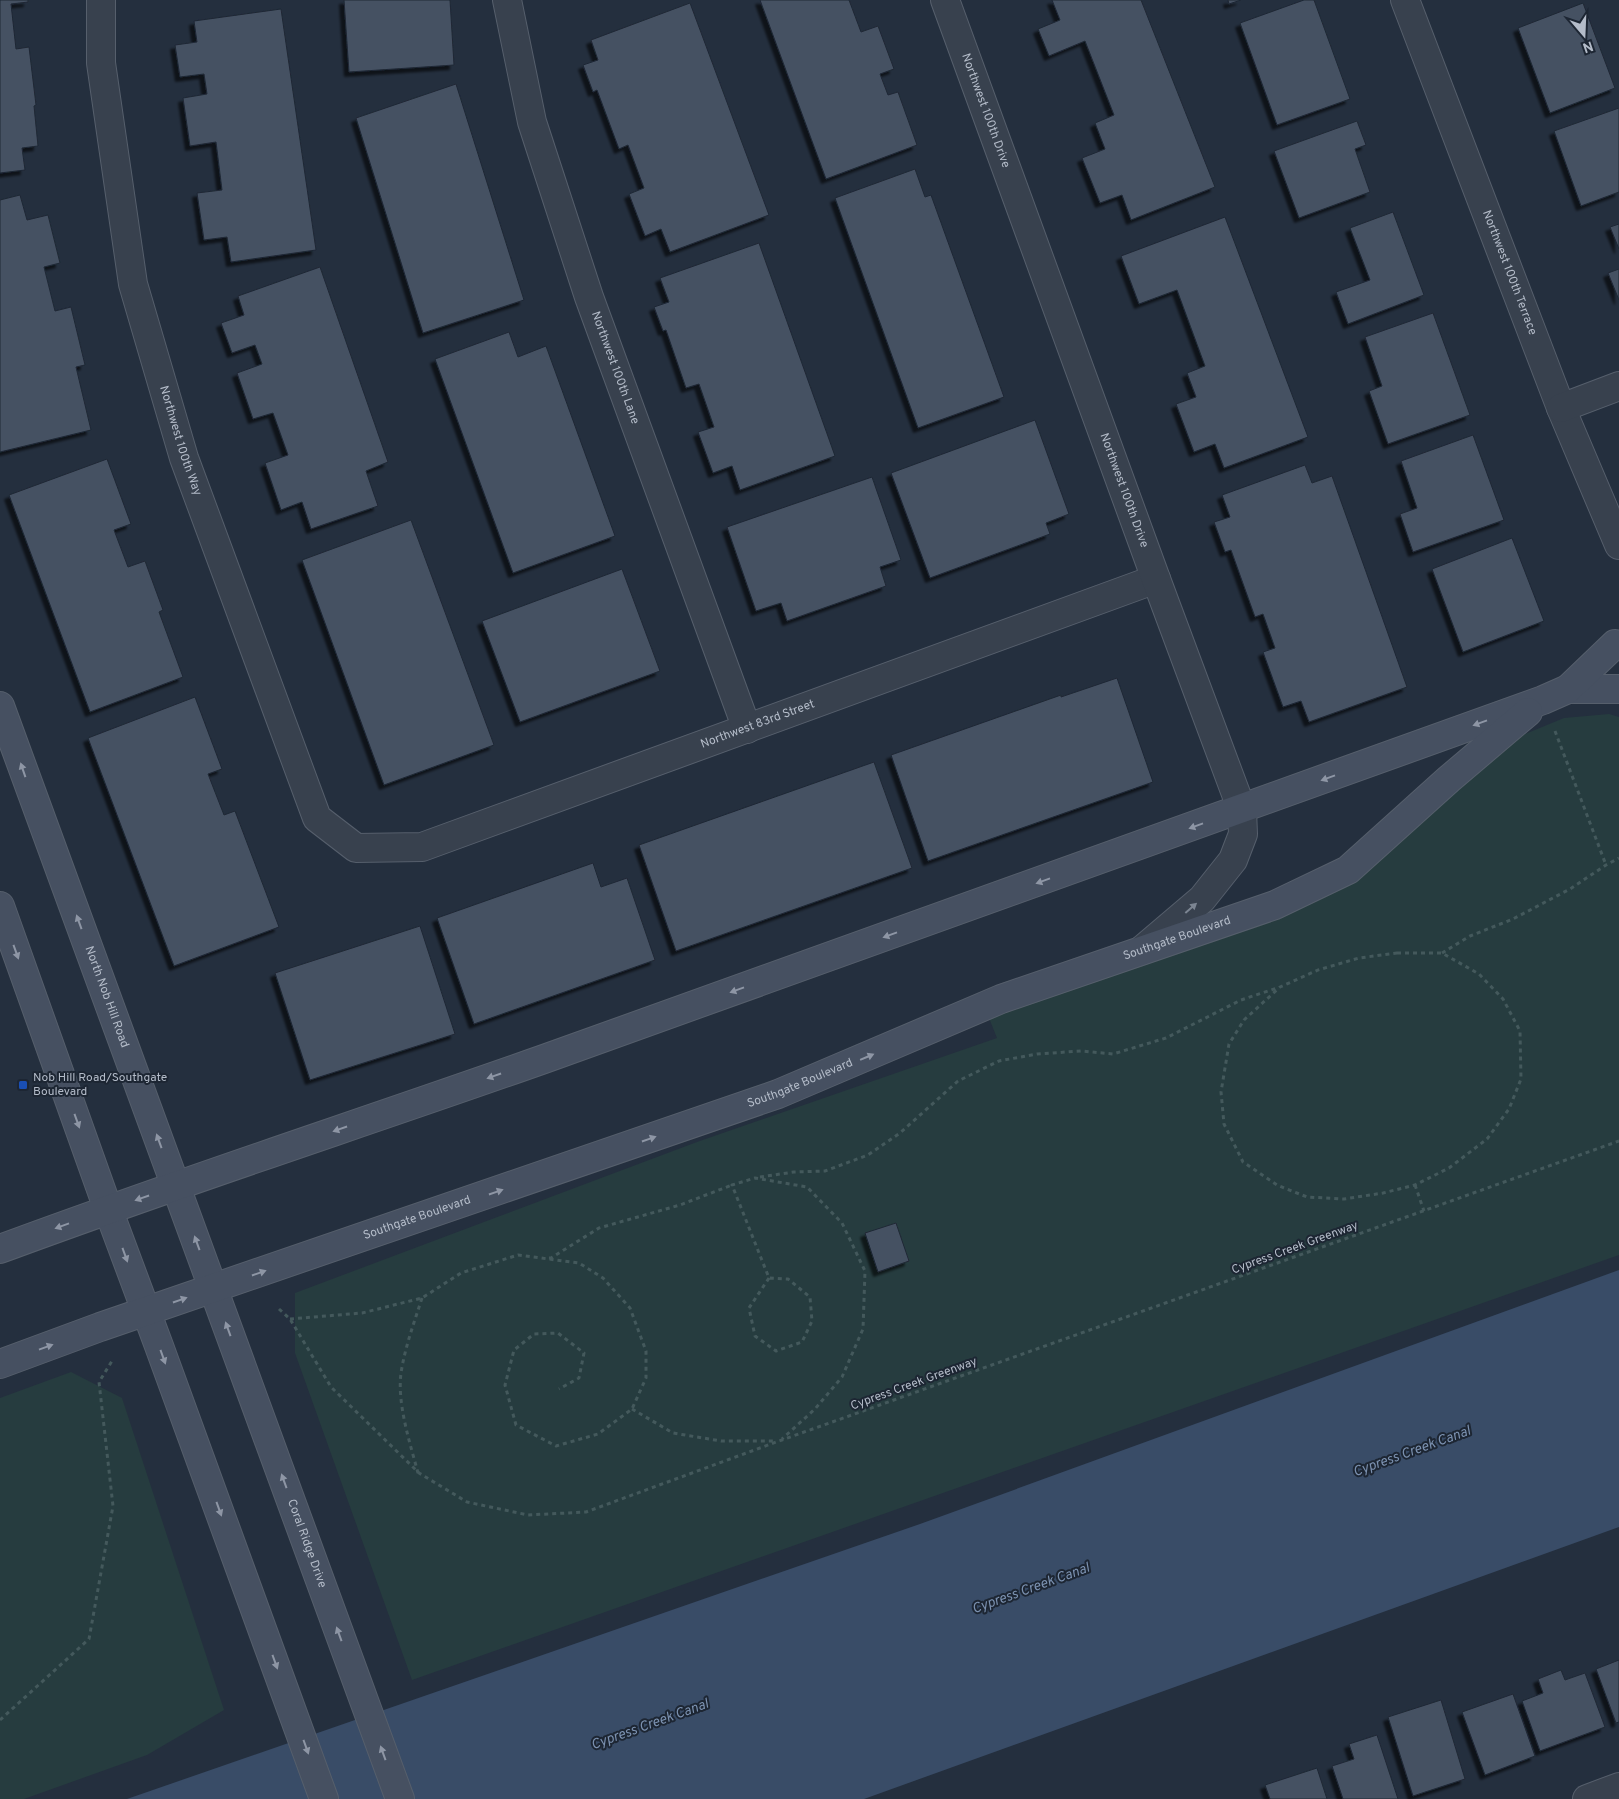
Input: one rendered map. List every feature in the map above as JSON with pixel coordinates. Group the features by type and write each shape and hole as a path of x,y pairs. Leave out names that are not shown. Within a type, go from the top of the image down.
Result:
{"street":[{"name":"Northwest 100th Way","path":"101,0 101,63 133,284 181,449 317,818 356,848"},
{"name":"Northwest 100th Lane","path":"507,0 532,122 586,288 747,729"},
{"name":"Northwest 100th Drive","path":"945,0 1242,810 1243,834 1233,860 1202,899 1141,951"},
{"name":"Northwest 100th Terrace","path":"1405,0 1561,408 1619,546"},
{"path":"1561,408 1619,386"},
{"name":"Northwest 83rd Street","path":"356,848 422,847 1156,579"},
{"path":"1617,640 1612,659 1615,675 1619,682"},
{"name":"Southgate Boulevard","path":"0,1364 146,1311 778,1094 1001,999 1274,905 1348,870 1449,779 1547,712 1617,640"},
{"name":"Southgate Boulevard","path":"1568,689 1619,689"},
{"name":"North Nob Hill Road","path":"0,706 213,1289"},
{"name":"Southgate Boulevard","path":"0,1248 540,1060 1242,810 1547,712"},
{"path":"0,906 108,1209 324,1799"},
{"name":"Coral Ridge Drive","path":"213,1289 400,1799"},
{"path":"1586,1799 1619,1787"}],"path":[{"path":"1547,712 1606,865"},
{"path":"1442,953 1470,936 1513,919 1570,889 1619,858"},
{"path":"290,1319 362,1313 422,1298 461,1273 518,1255 551,1258 600,1228 680,1205 732,1185 755,1178 794,1172 826,1171 868,1155 900,1133 958,1082 999,1061 1037,1054 1081,1051 1113,1054 1166,1038 1241,1000 1280,987 1318,970 1359,958 1397,953 1442,953 1479,974 1503,999 1520,1031 1522,1079 1509,1109 1487,1139 1449,1168 1415,1185 1383,1193 1344,1199 1307,1197 1278,1185 1244,1162 1224,1124 1221,1092 1229,1044 1244,1020 1280,987"},
{"name":"Cypress Creek Greenway","path":"279,1309 290,1319 331,1387 418,1473 467,1502 528,1515 586,1512 779,1441 1619,1141"},
{"path":"632,1409 674,1433 721,1441 779,1441 815,1409 842,1377 863,1329 865,1271 842,1223 807,1187 755,1178"},
{"path":"732,1185 769,1278"},
{"path":"1415,1185 1424,1211"},
{"path":"518,1255 579,1264 603,1278 630,1308 646,1351 646,1378 632,1409 598,1434 556,1446 516,1425 505,1385 514,1350 534,1334 558,1333 584,1354 578,1378 560,1389"},
{"path":"769,1278 788,1279 810,1297 812,1321 802,1342 776,1351 755,1336 749,1308 769,1278"},
{"path":"418,1473 403,1414 401,1375 408,1340 422,1298"},
{"path":"0,1720 89,1639 113,1506 98,1382 112,1361"}],"green space":[{"path":"1609,714 1619,717 1619,1255 412,1680 295,1353 295,1293 697,1142 997,1038 989,1018 1271,916 1511,740 1564,718"},
{"path":"71,1372 122,1398 224,1710 147,1755 24,1799 0,1799 0,1398"}],"water":[{"name":"Cypress Creek Canal","path":"1619,1270 1619,1527 864,1799 127,1799 920,1524"}],"building":[{"path":"0,0 28,0 28,2 11,4 16,49 29,47 36,105 34,106 38,146 22,148 25,170 0,173"},
{"path":"344,0 450,0 454,65 349,72"},
{"path":"760,0 849,0 861,32 878,26 894,69 880,74 888,95 898,92 917,145 826,179"},
{"path":"1052,0 1141,0 1215,187 1131,220 1122,195 1100,203 1082,158 1105,149 1095,123 1114,115 1085,41 1049,56 1038,29 1060,20"},
{"path":"1228,0 1241,0 1229,4"},
{"path":"1304,0 1314,0 1350,99 1277,125 1240,23"},
{"path":"690,3 769,215 670,252 661,229 645,236 629,194 644,188 628,145 619,149 597,90 593,92 583,65 598,60 591,40"},
{"path":"1583,3 1615,88 1550,113 1518,28"},
{"path":"281,9 316,250 231,262 227,237 204,240 197,193 222,190 216,142 190,146 183,98 207,94 204,74 180,77 175,45 197,42 194,21"},
{"path":"456,84 524,300 423,333 356,118"},
{"path":"1619,108 1619,192 1581,206 1554,131"},
{"path":"1357,121 1366,145 1355,149 1370,192 1299,218 1274,151"},
{"path":"915,169 925,197 931,195 1004,397 918,428 835,198"},
{"path":"20,195 27,220 48,215 60,263 44,267 55,311 71,307 85,365 76,367 91,430 0,452 0,200"},
{"path":"1393,212 1424,295 1348,324 1336,292 1370,280 1350,228"},
{"path":"1225,217 1308,437 1224,468 1215,444 1194,452 1176,404 1196,397 1187,373 1205,366 1177,290 1139,304 1121,256"},
{"path":"1619,224 1619,249 1610,227"},
{"path":"759,243 835,456 740,490 732,466 713,473 698,432 714,427 699,384 686,388 666,330 663,331 654,307 669,302 660,278"},
{"path":"320,267 388,462 366,471 378,506 311,529 302,502 281,510 265,463 288,455 273,413 253,419 237,373 262,364 255,345 232,353 221,323 244,315 238,296"},
{"path":"1619,269 1619,300 1608,273"},
{"path":"1433,313 1470,415 1388,444 1369,391 1382,386 1365,337"},
{"path":"509,332 518,357 546,346 615,536 513,573 435,359"},
{"path":"1035,420 1069,514 1046,523 1050,534 930,578 891,473"},
{"path":"1473,435 1504,520 1413,552 1400,514 1417,508 1401,461"},
{"path":"107,459 131,524 114,530 128,567 145,561 163,610 159,612 183,677 90,712 9,495"},
{"path":"1305,465 1312,483 1332,476 1407,687 1309,722 1301,701 1283,707 1263,652 1275,648 1263,614 1255,617 1231,550 1225,552 1214,522 1230,517 1222,495"},
{"path":"872,477 901,560 880,567 886,586 787,621 781,603 756,611 727,527"},
{"path":"411,520 494,745 384,785 302,560"},
{"path":"1512,538 1544,621 1463,652 1432,569"},
{"path":"622,569 660,671 520,722 482,621"},
{"path":"1117,678 1153,782 928,861 891,755 1061,695 1061,697"},
{"path":"195,697 222,769 208,774 224,815 235,811 279,927 174,966 88,738"},
{"path":"874,762 912,868 676,951 639,845"},
{"path":"593,863 601,887 627,878 655,960 474,1024 437,918"},
{"path":"420,926 455,1034 310,1080 275,973"},
{"path":"896,1223 909,1261 878,1272 865,1233"},
{"path":"1619,1660 1619,1722 1616,1723 1596,1669"},
{"path":"1561,1670 1565,1680 1585,1673 1605,1727 1540,1751 1522,1701 1543,1693 1538,1679"},
{"path":"1513,1694 1535,1756 1485,1775 1462,1712"},
{"path":"1441,1700 1465,1779 1413,1796 1388,1717"},
{"path":"1377,1735 1398,1799 1343,1799 1332,1766 1354,1759 1349,1744"},
{"path":"1317,1768 1327,1799 1270,1799 1265,1785"}],"place":[{"name":"Nob Hill Road/Southgate Boulevard","path":"23,1085"}]}
